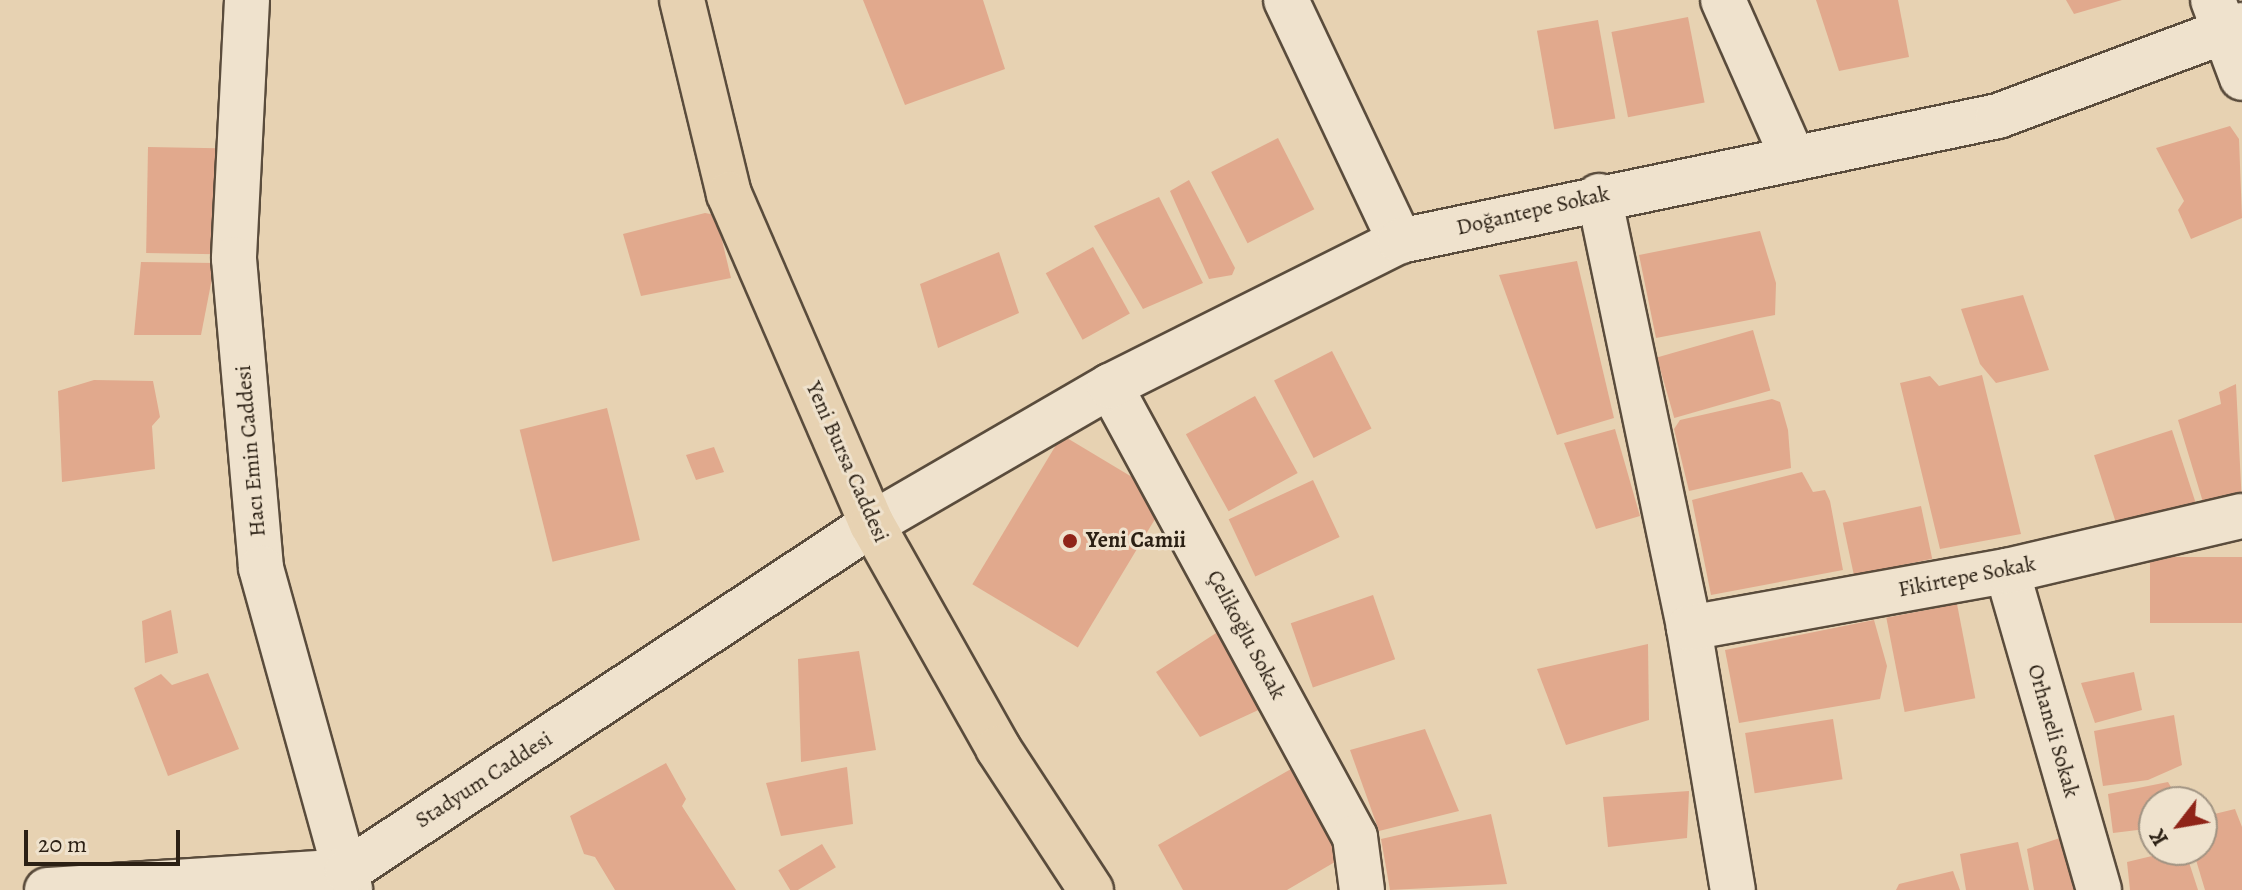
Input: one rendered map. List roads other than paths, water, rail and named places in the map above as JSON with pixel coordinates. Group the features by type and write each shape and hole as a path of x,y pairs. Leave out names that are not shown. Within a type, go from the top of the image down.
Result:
{"main road":[{"name":"Yeni Bursa Caddesi","path":"682,0 729,194 872,524 998,748 1091,890"}],"street":[{"name":"Hacı Emin Caddesi","path":"247,0 234,259 261,568 348,880"},
{"path":"1286,0 1400,241"},
{"path":"1723,0 1793,158"},
{"name":"Doğantepe Sokak","path":"872,524 1110,386 1400,241 1599,196 1998,116 2227,19"},
{"path":"2227,19 2242,78"},
{"path":"1599,196 1689,628 1733,890"},
{"name":"Çelikoğlu Sokak","path":"1110,386 1355,837 1362,890"},
{"name":"Fikirtepe Sokak","path":"1689,628 2007,571 2242,516"},
{"name":"Stadyum Caddesi","path":"47,890 348,880 872,524"},
{"name":"Orhaneli Sokak","path":"2007,571 2099,890"}],"place":[{"name":"Yeni Camii","path":"1070,541"}]}
